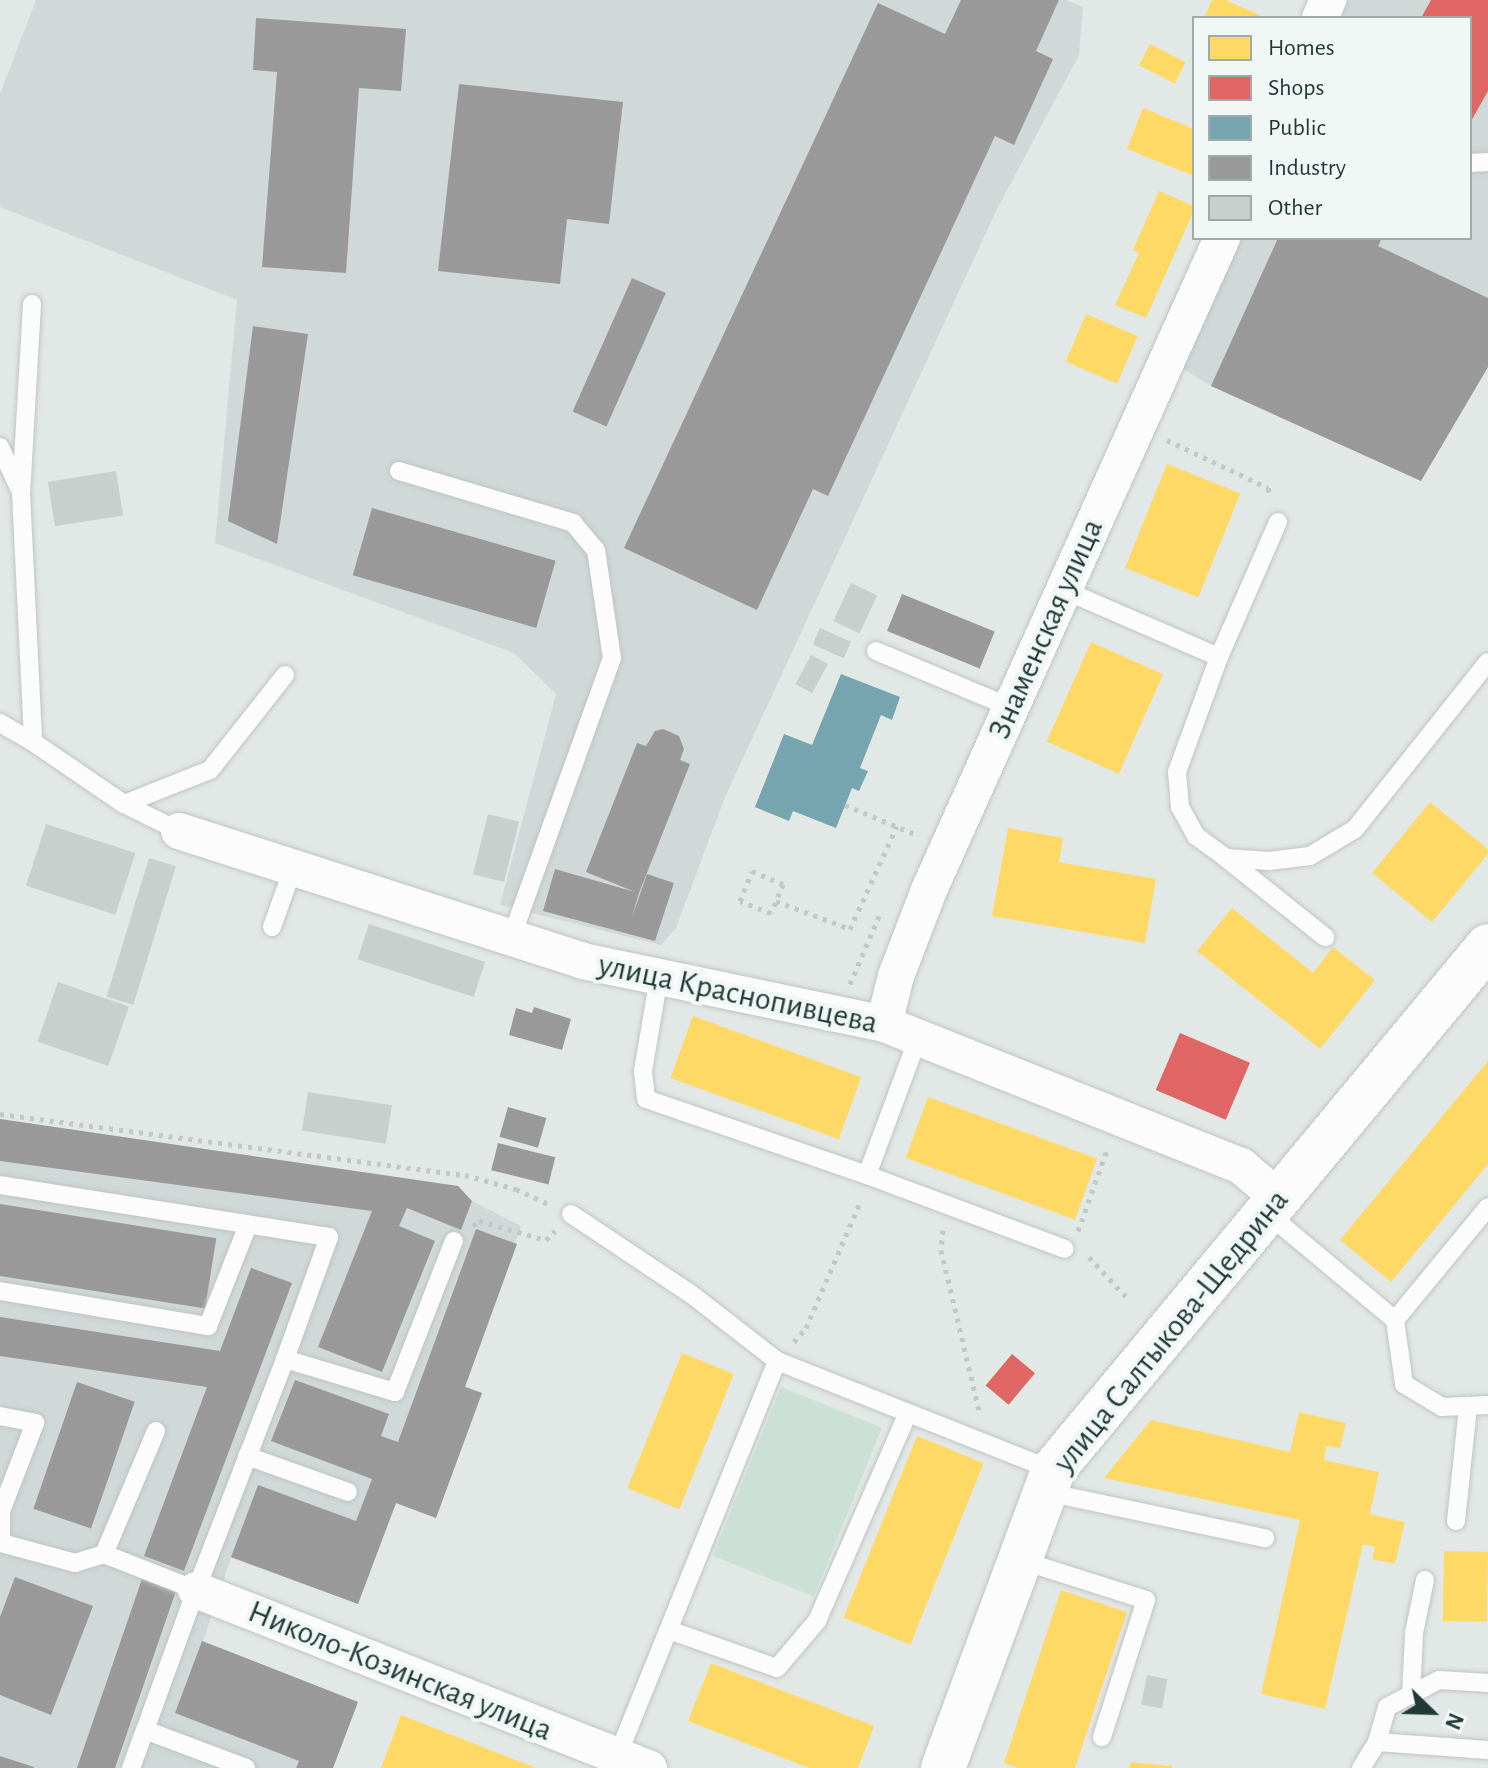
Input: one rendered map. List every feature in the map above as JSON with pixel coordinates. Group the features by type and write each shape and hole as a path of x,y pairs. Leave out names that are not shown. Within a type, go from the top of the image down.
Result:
{"main road":[{"name":"улица Салтыкова-Щедрина","path":"943,1768 1050,1481 1272,1205 1488,946"}],"street":[{"name":"Знаменская улица","path":"884,1024 896,976 929,890 1221,240"},
{"name":"улица Краснопивцева","path":"179,831 583,961 884,1024 1241,1166 1272,1205"},
{"name":"Николо-Козинская улица","path":"196,1590 626,1764"}],"lane":[{"path":"32,304 21,493 33,742"},
{"path":"0,447 21,493"},
{"path":"399,471 573,523 596,550 612,658 511,938"},
{"path":"1278,522 1219,657 1177,772 1180,807 1196,836 1325,937"},
{"path":"1064,590 1219,657"},
{"path":"876,651 1010,707"},
{"path":"1226,858 1269,861 1310,856 1355,829 1488,662"},
{"path":"124,804 210,770 285,675"},
{"path":"0,723 124,804 179,831"},
{"path":"272,927 293,868"},
{"path":"659,977 643,1071 646,1099 1070,1245"},
{"path":"867,1175 918,1038"},
{"path":"0,1185 329,1237 131,1768"},
{"path":"1272,1205 1395,1320 1404,1384 1442,1407 1488,1405"},
{"path":"1395,1320 1488,1207"},
{"path":"571,1214 691,1294 777,1361 988,1445 1050,1481 1265,1538"},
{"path":"0,1291 208,1326 248,1225"},
{"path":"285,1359 395,1392 454,1241"},
{"path":"626,1764 669,1630 777,1361"},
{"path":"1456,1521 1468,1406"},
{"path":"669,1630 777,1668 817,1621 907,1415"},
{"path":"0,1416 35,1423 0,1510 1,1545 75,1563 104,1554 196,1590"},
{"path":"104,1554 156,1431"},
{"path":"247,1456 348,1492"},
{"path":"1020,1560 1146,1600 1102,1737"},
{"path":"1411,1695 1414,1633 1425,1580"},
{"path":"1361,1768 1377,1742 1387,1707 1439,1680 1488,1683"},
{"path":"145,1730 246,1768"},
{"path":"1377,1742 1488,1750"}],"path":[{"path":"1138,426 1268,488 1278,522"},
{"path":"845,805 915,834"},
{"path":"776,901 850,929 897,826"},
{"path":"752,871 783,884 776,901 771,913 740,901 752,871"},
{"path":"0,1114 465,1175 516,1189 571,1214"},
{"path":"1120,1116 1070,1245 1128,1299"},
{"path":"777,1361 806,1328 859,1209 867,1175"},
{"path":"947,1205 941,1250 988,1445"},
{"path":"454,1241 479,1221 546,1240"}],"shaded area":[{"path":"36,0 1066,0 1083,7 1079,55 997,209 725,797 676,928 661,945 500,905 556,694 514,653 215,543 237,300 0,207 0,94"},
{"path":"1349,0 1488,0 1488,367 1421,481 1211,386 1182,368 1240,240 1472,240 1472,16 1342,16"},
{"path":"0,1119 458,1186 472,1201 521,1226 465,1386 482,1393 436,1518 396,1503 358,1604 231,1558 203,1641 358,1702 333,1768 0,1768"}],"green space":[{"path":"781,1387 882,1428 814,1597 713,1556"}],"building: Homes":[{"path":"1212,0 1226,0 1262,16 1205,16"},
{"path":"1150,44 1186,62 1175,84 1139,65"},
{"path":"1143,108 1192,128 1192,175 1127,149"},
{"path":"1159,191 1192,205 1192,214 1146,318 1115,305 1139,253 1133,250"},
{"path":"1086,314 1138,336 1117,384 1066,362"},
{"path":"1167,464 1240,494 1198,597 1125,568"},
{"path":"1091,642 1163,674 1119,774 1047,742"},
{"path":"1430,802 1488,849 1488,854 1432,922 1372,873"},
{"path":"1008,828 1063,838 1059,862 1156,879 1145,943 992,916"},
{"path":"1232,908 1313,973 1333,947 1375,980 1320,1049 1197,951"},
{"path":"693,1016 861,1077 839,1139 670,1078"},
{"path":"1488,1061 1488,1164 1391,1282 1340,1240"},
{"path":"928,1097 1097,1159 1075,1220 906,1158"},
{"path":"682,1353 734,1374 679,1509 627,1488"},
{"path":"1299,1412 1346,1423 1340,1448 1326,1446 1324,1460 1379,1472 1370,1514 1405,1522 1395,1564 1372,1559 1375,1547 1363,1544 1325,1709 1261,1694 1300,1520 1104,1478 1151,1420 1290,1452"},
{"path":"917,1436 984,1463 910,1645 844,1618"},
{"path":"1444,1551 1488,1552 1487,1622 1443,1621"},
{"path":"1061,1590 1127,1612 1075,1768 1018,1768 1004,1763"},
{"path":"711,1663 874,1726 858,1768 809,1768 688,1721"},
{"path":"401,1715 536,1768 381,1768"},
{"path":"1130,1762 1172,1766 1172,1768 1130,1768"}],"building: Shops":[{"path":"1431,0 1488,0 1488,91 1472,119 1472,16 1422,16"},
{"path":"1180,1033 1250,1063 1226,1120 1156,1090"},
{"path":"1012,1354 1035,1373 1009,1405 986,1385"}],"building: Public":[{"path":"841,674 900,697 892,720 881,715 860,768 868,771 859,791 852,788 836,828 793,811 789,821 755,807 784,734 812,745"}],"building: Industry":[{"path":"961,0 1059,0 1036,51 1053,59 1014,145 995,136 828,496 813,489 757,610 624,548 878,3 945,34"},
{"path":"256,18 406,29 401,91 359,88 346,273 262,267 277,72 253,70"},
{"path":"459,84 623,102 609,224 567,219 560,284 438,271"},
{"path":"1277,240 1381,240 1378,246 1488,298 1488,367 1421,481 1211,386"},
{"path":"632,278 666,293 606,426 573,411"},
{"path":"253,326 308,334 277,544 228,521"},
{"path":"372,508 556,561 536,628 353,575"},
{"path":"902,594 995,631 980,669 887,631"},
{"path":"663,729 679,736 684,749 680,760 690,764 639,893 632,917 647,874 674,883 655,941 543,911 555,869 635,892 586,872 637,743 646,746 655,731"},
{"path":"534,1007 571,1019 562,1050 509,1035 516,1008 532,1013"},
{"path":"508,1107 546,1118 538,1148 499,1137"},
{"path":"0,1119 458,1186 472,1201 461,1230 407,1208 399,1226 435,1241 382,1372 318,1347 372,1211 0,1161"},
{"path":"498,1143 555,1157 548,1184 491,1170"},
{"path":"0,1204 216,1238 205,1308 0,1276"},
{"path":"476,1229 517,1244 465,1387 482,1393 436,1518 396,1503 358,1604 231,1557 258,1485 356,1521 372,1479 271,1441 295,1380 389,1414 381,1436 398,1442"},
{"path":"251,1268 292,1283 184,1571 144,1556 207,1387 0,1356 0,1317 220,1351"},
{"path":"77,1382 135,1402 91,1529 33,1509"},
{"path":"15,1577 93,1606 51,1715 0,1695 0,1617"},
{"path":"142,1579 176,1591 115,1768 77,1768"},
{"path":"202,1641 358,1702 333,1768 296,1768 299,1761 175,1713"},
{"path":"0,1756 34,1767 34,1768 0,1768"}],"building: Other":[{"path":"116,471 123,515 55,526 48,482"},
{"path":"851,583 877,595 860,633 833,621"},
{"path":"820,628 851,642 844,658 813,644"},
{"path":"811,655 828,664 812,693 796,684"},
{"path":"488,814 519,822 504,882 473,874"},
{"path":"46,824 135,853 115,915 26,886"},
{"path":"149,858 176,866 133,1005 107,997"},
{"path":"369,924 485,962 474,997 358,959"},
{"path":"58,982 129,1006 108,1066 37,1042"},
{"path":"308,1092 392,1105 386,1144 302,1131"},
{"path":"1147,1675 1168,1679 1162,1708 1141,1704"}]}
